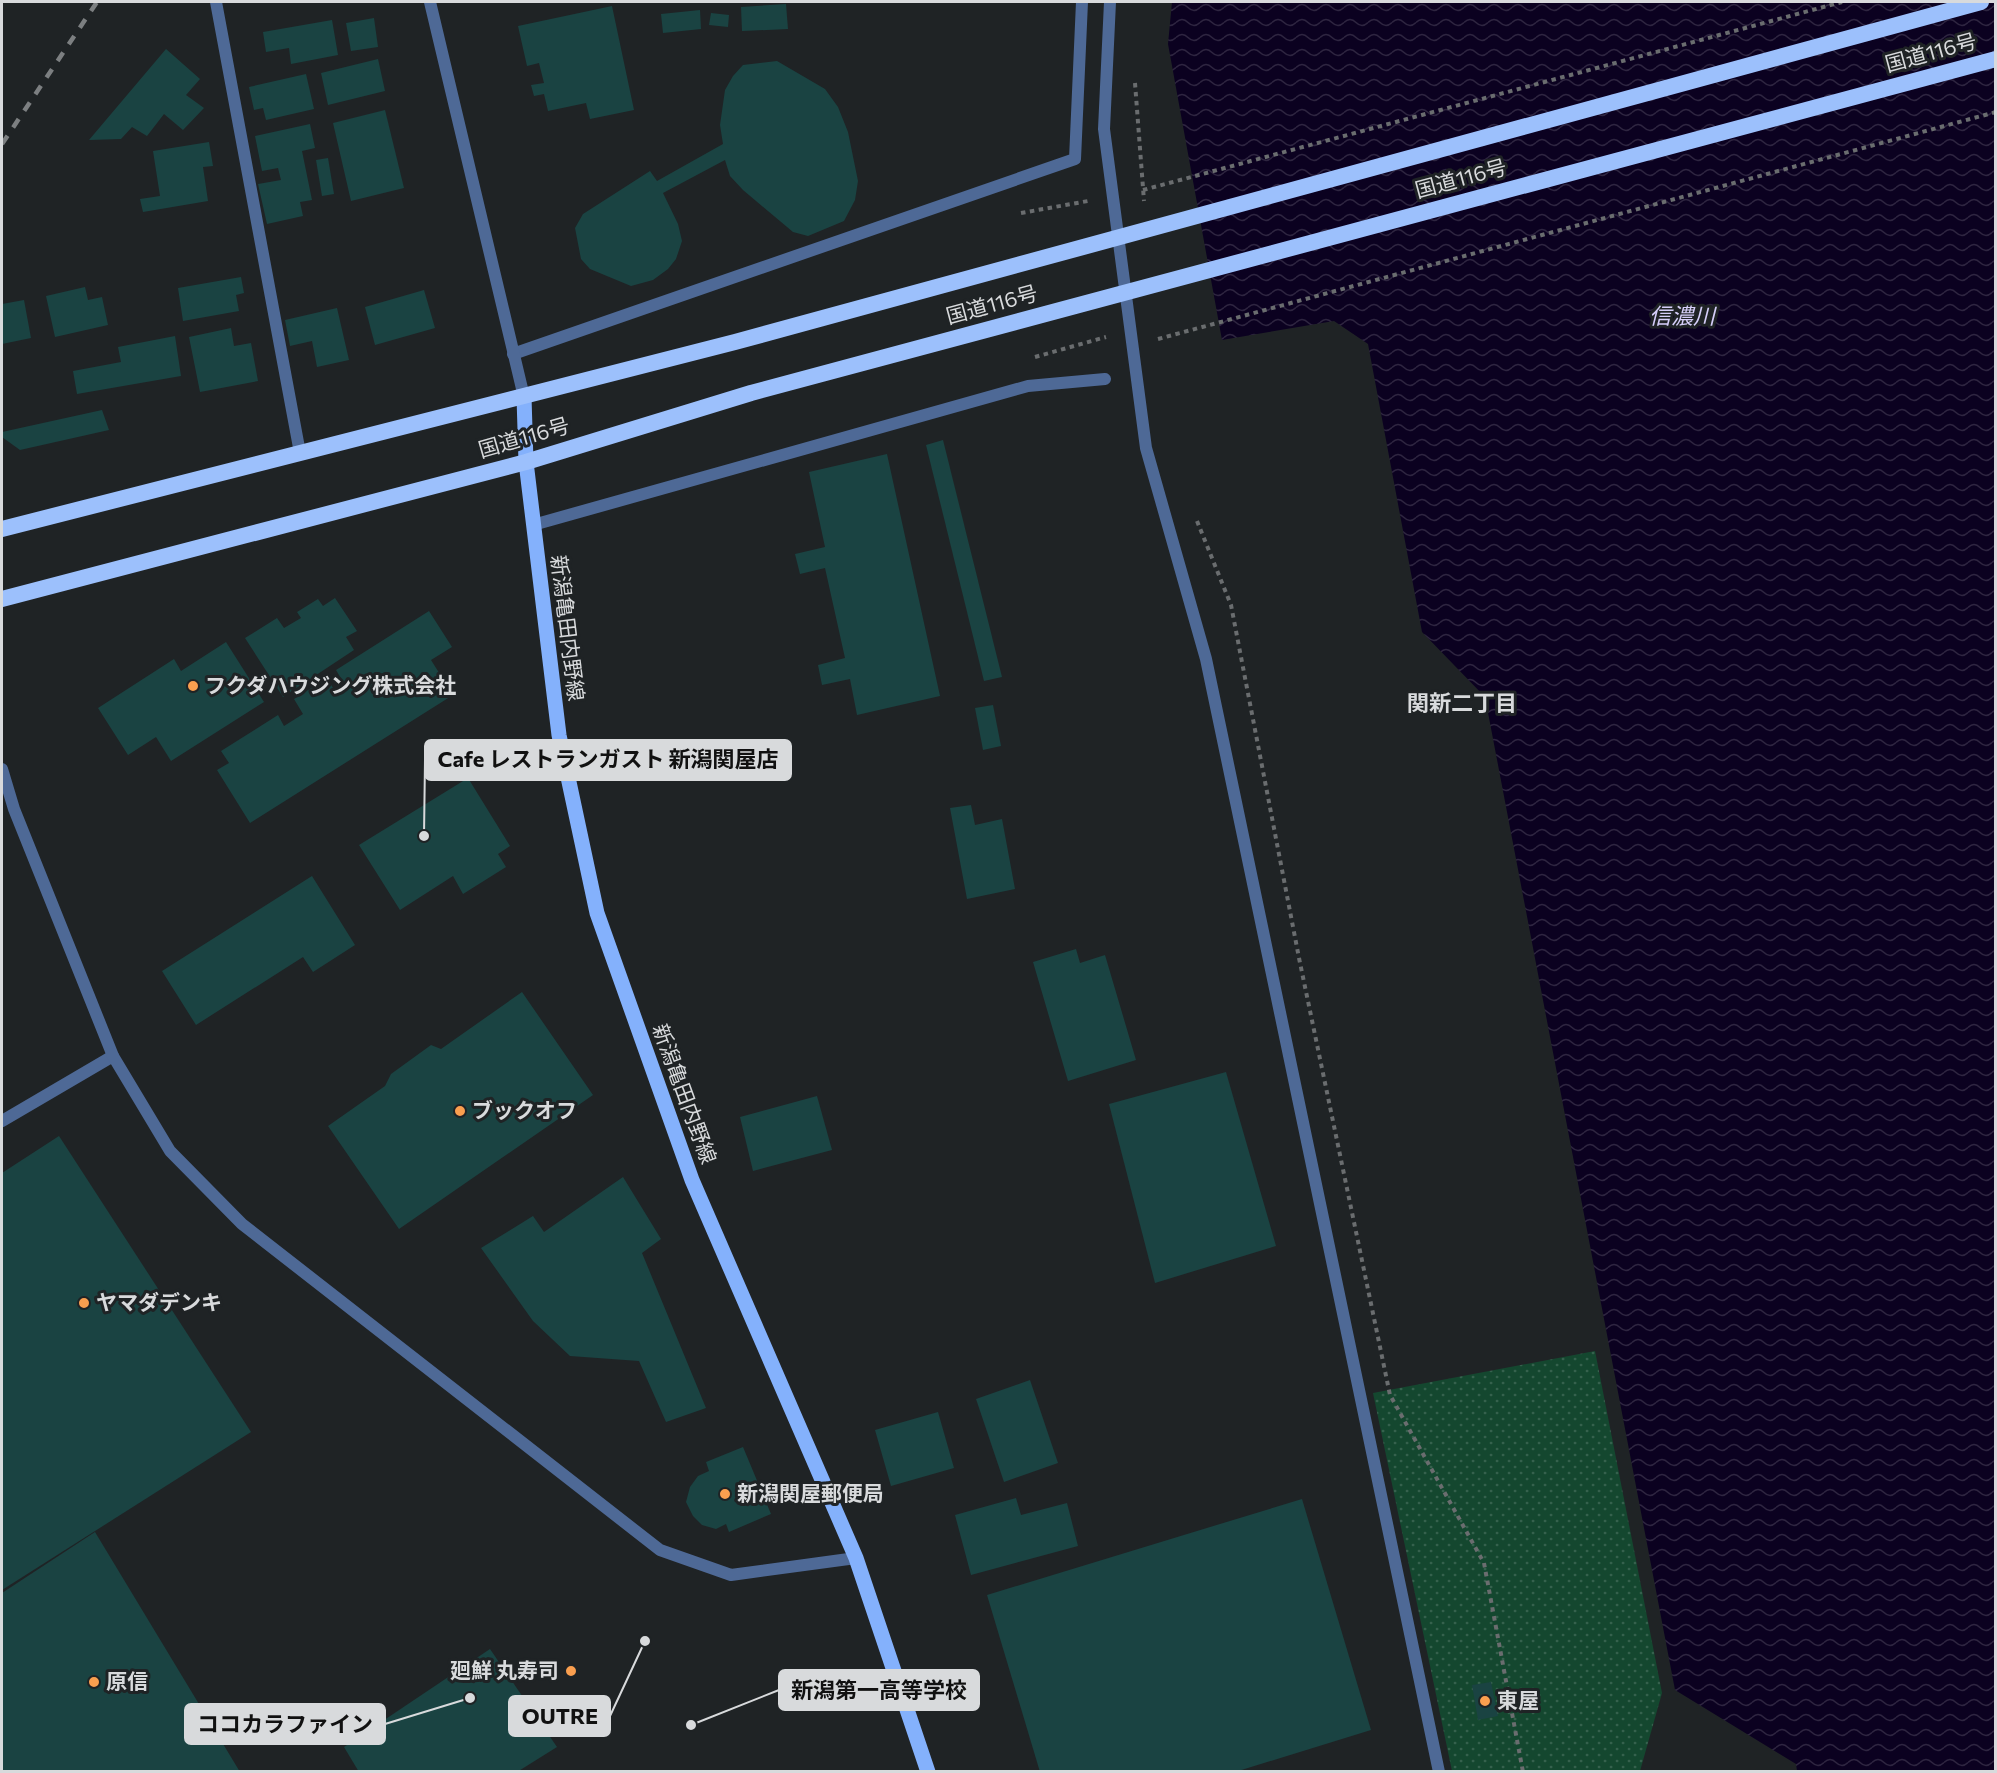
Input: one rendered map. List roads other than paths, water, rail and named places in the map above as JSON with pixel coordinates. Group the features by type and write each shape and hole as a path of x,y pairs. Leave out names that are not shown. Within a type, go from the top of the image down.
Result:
{"highway":[{"name":"国道116号","path":"2,529 735,342 1981,2"},
{"name":"国道116号","path":"2,599 526,462 751,393 1995,59"}],"main road":[{"name":"新潟亀田内野線","path":"524,397 526,462 559,735 597,913 692,1180 856,1557 927,1772"}],"street":[{"path":"216,2 300,453"},
{"path":"430,2 524,397"},
{"path":"513,354 1075,159 1082,2"},
{"path":"1110,2 1104,129 1146,448 1206,659 1440,1772"},
{"path":"533,525 1028,386 1105,379"},
{"path":"2,769 14,809 113,1056 170,1151 242,1224 660,1550 730,1575 856,1557"},
{"path":"2,1121 113,1056"}],"water":[{"name":"信濃川","path":"1172,2 1995,2 1995,1771 1797,1771 1796,1764 1675,1690 1485,697 1422,632 1368,344 1334,321 1222,340 1168,44"}],"railway":[{"path":"2,144 97,2"}],"place":[{"name":"フクダハウジング株式会社","path":"193,686"},
{"name":"Cafe レストランガスト 新潟関屋店","path":"424,836"},
{"name":"ブックオフ","path":"460,1111"},
{"name":"ヤマダデンキ","path":"84,1303"},
{"name":"新潟関屋郵便局","path":"725,1494"},
{"name":"OUTRE","path":"645,1641"},
{"name":"廻鮮 丸寿司","path":"571,1671"},
{"name":"原信","path":"94,1682"},
{"name":"ココカラファイン","path":"470,1698"},
{"name":"東屋","path":"1485,1701"},
{"name":"新潟第一高等学校","path":"691,1725"}],"district":[{"name":"関新二丁目","path":"1462,703"}]}
